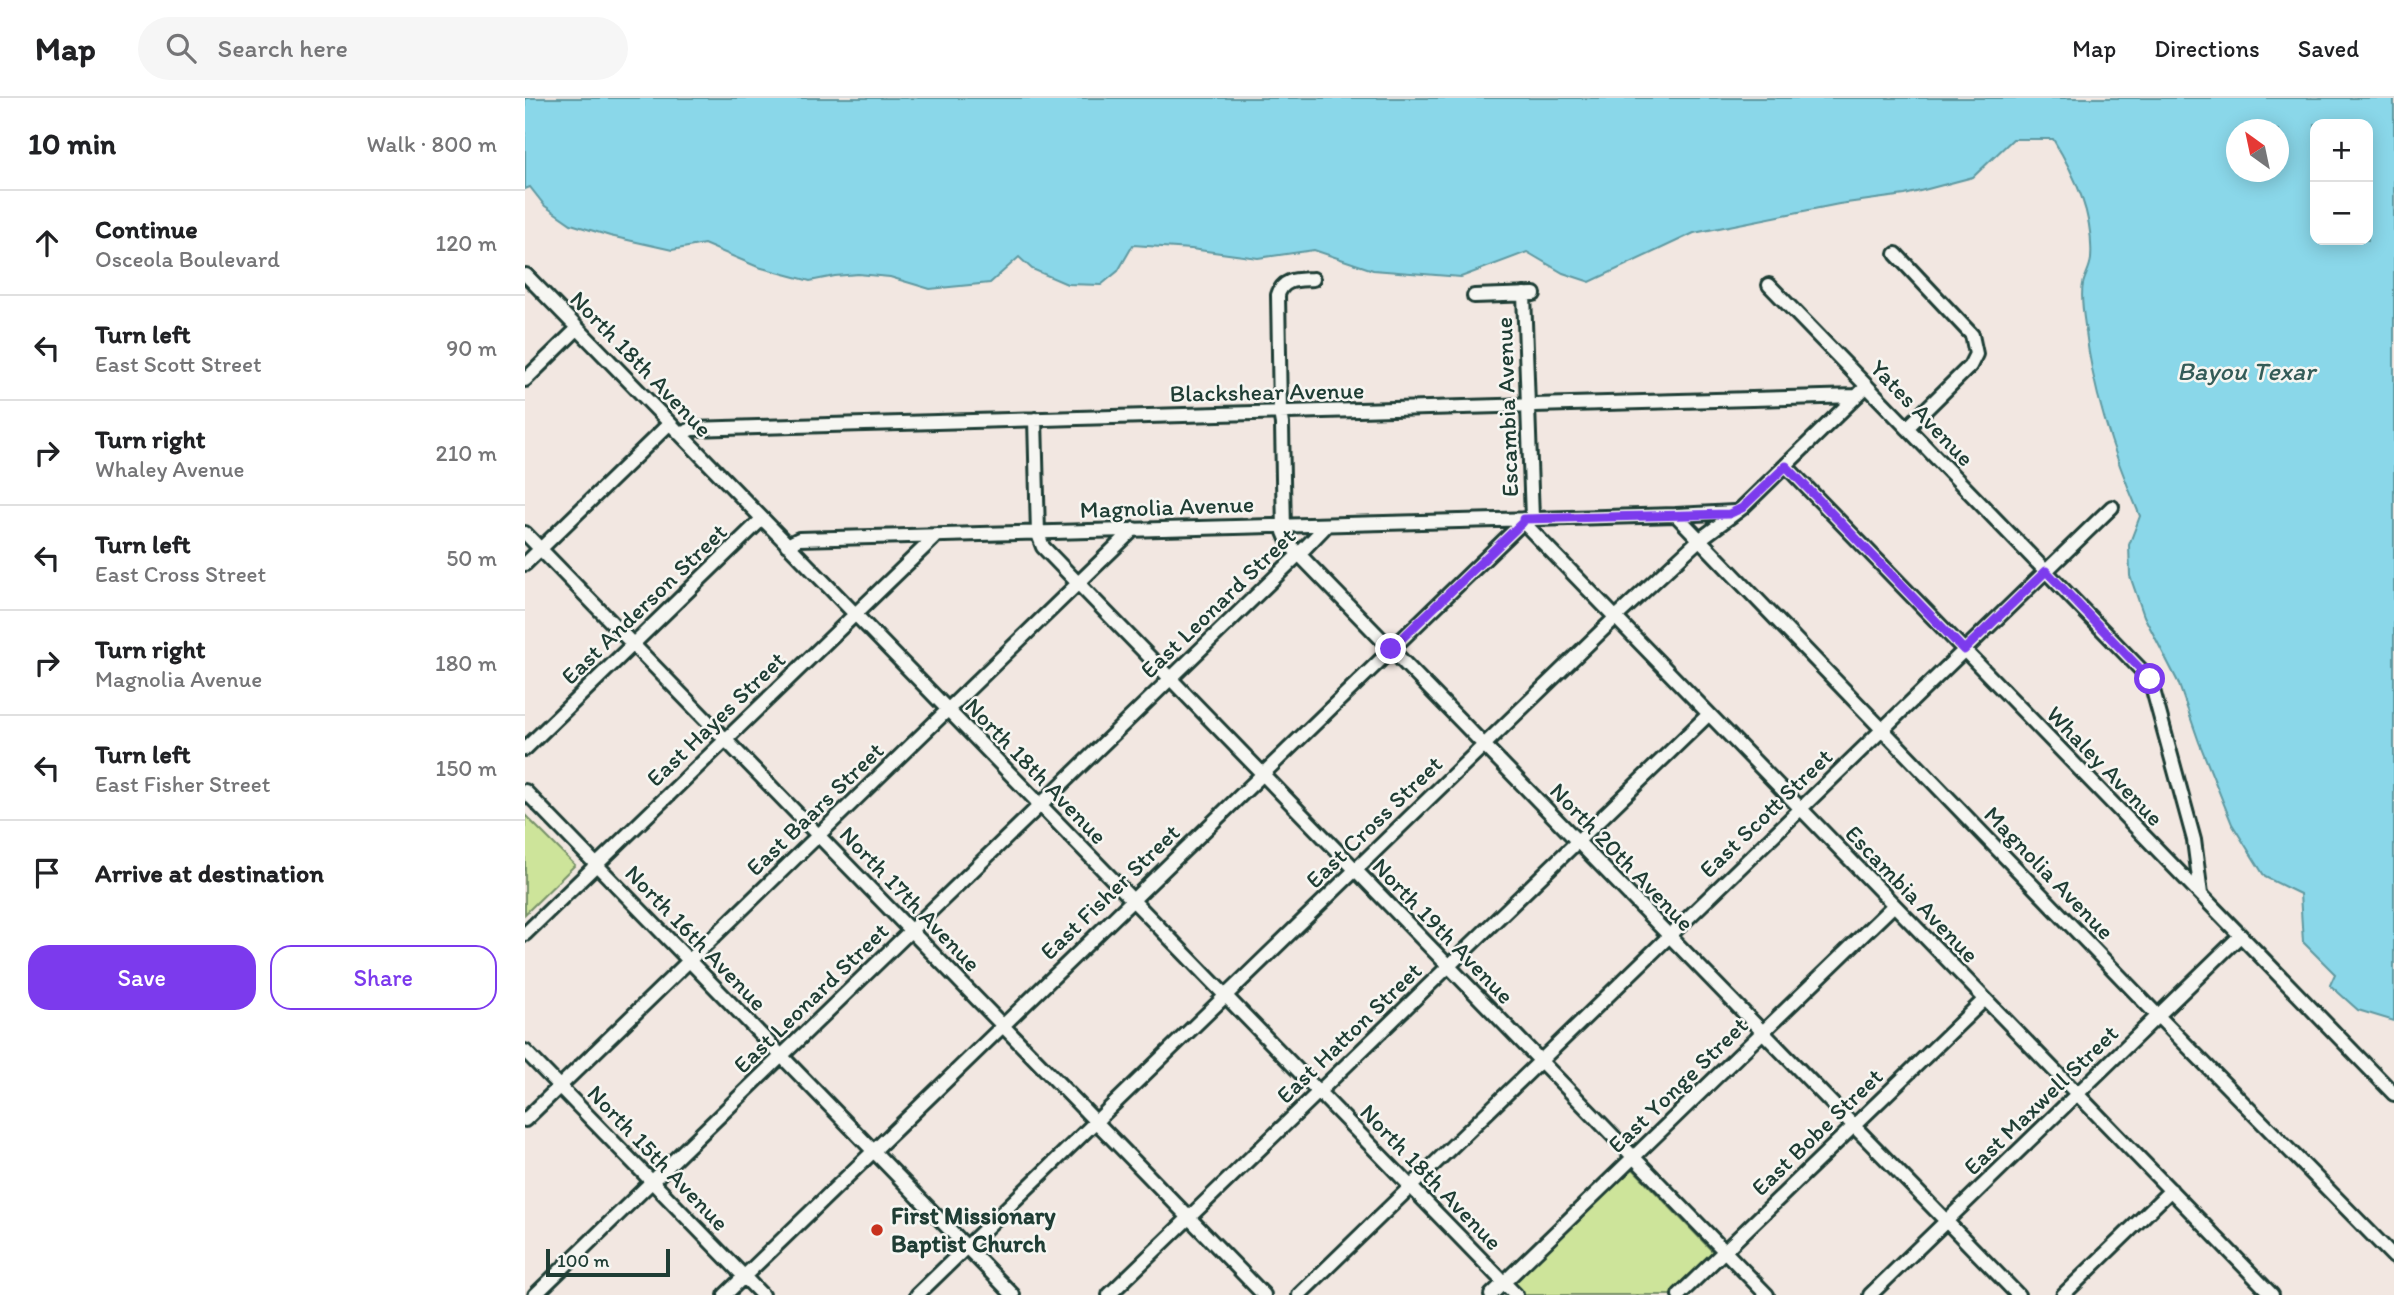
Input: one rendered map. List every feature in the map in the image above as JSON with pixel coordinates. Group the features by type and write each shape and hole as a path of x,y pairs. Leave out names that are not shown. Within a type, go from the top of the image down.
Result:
{"street":[{"path":"1896,254 1969,330 1976,348 1971,366 1907,428"},
{"name":"North 18th Avenue","path":"526,275 1516,1295"},
{"name":"North 20th Avenue","path":"1313,279 1286,282 1278,295 1285,538 2018,1295"},
{"name":"Yates Avenue","path":"1769,285 2150,679 2194,839 2201,894"},
{"name":"Escambia Avenue","path":"1474,296 1529,294 1526,520 1615,618 2267,1290"},
{"path":"525,380 577,329"},
{"name":"East Cross Street","path":"917,1295 1615,618 1699,540 1742,508 1867,386"},
{"name":"Blackshear Avenue","path":"680,435 692,429 1857,396"},
{"path":"1035,419 1038,532"},
{"path":"525,564 669,424"},
{"name":"Whaley Avenue","path":"1786,466 2394,1094"},
{"name":"East Scott Street","path":"1299,1295 2112,507"},
{"name":"Magnolia Avenue","path":"787,545 799,540 937,535 1729,514 1742,508"},
{"name":"Magnolia Avenue","path":"1676,515 2394,1257"},
{"name":"East Anderson Street","path":"525,749 762,519"},
{"name":"East Fisher Street","path":"725,1295 1526,520"},
{"name":"East Leonard Street","path":"535,1295 1327,525"},
{"name":"East Baars Street","path":"525,1120 1134,529"},
{"name":"North 19th Avenue","path":"1038,532 1043,547 1077,584 1767,1295"},
{"name":"North 17th Avenue","path":"525,533 1264,1295"},
{"name":"East Hayes Street","path":"525,934 937,535"},
{"name":"East Hatton Street","path":"1109,1295 1709,714"},
{"name":"North 16th Avenue","path":"525,792 1013,1295"},
{"name":"East Yonge Street","path":"1491,1295 1893,905"},
{"name":"East Maxwell Street","path":"1870,1295 2240,936"},
{"name":"East Bobe Street","path":"1679,1295 1985,999"},
{"name":"North 15th Avenue","path":"525,1051 762,1295"},
{"path":"2063,1295 2171,1190"},
{"path":"2252,1295 2267,1290"}],"green space":[{"path":"525,815 575,865 525,914"},
{"path":"1632,1168 1714,1253 1671,1295 1521,1295 1510,1284"}],"water":[{"name":"Bayou Texar","path":"525,98 2394,98 2394,1021 2358,1010 2330,985 2335,974 2303,942 2300,894 2265,877 2232,824 2178,682 2144,616 2130,576 2129,545 2140,516 2122,472 2100,402 2083,314 2082,290 2091,259 2089,227 2075,181 2053,139 2013,139 1973,177 1905,195 1839,204 1694,233 1590,282 1563,273 1527,252 1461,277 1373,270 1314,250 1258,258 1133,245 1118,271 1101,285 1067,284 1032,269 1019,257 990,283 930,289 890,277 858,274 810,281 758,267 704,244 672,250 571,224 545,206 530,187 525,189"}],"place":[{"name":"First Missionary Baptist Church","path":"877,1230"}],"route":[{"path":"1391,649 1523,522 1523,519 1729,514 1742,508 1786,466 1964,650 2046,571 2150,679"}]}
